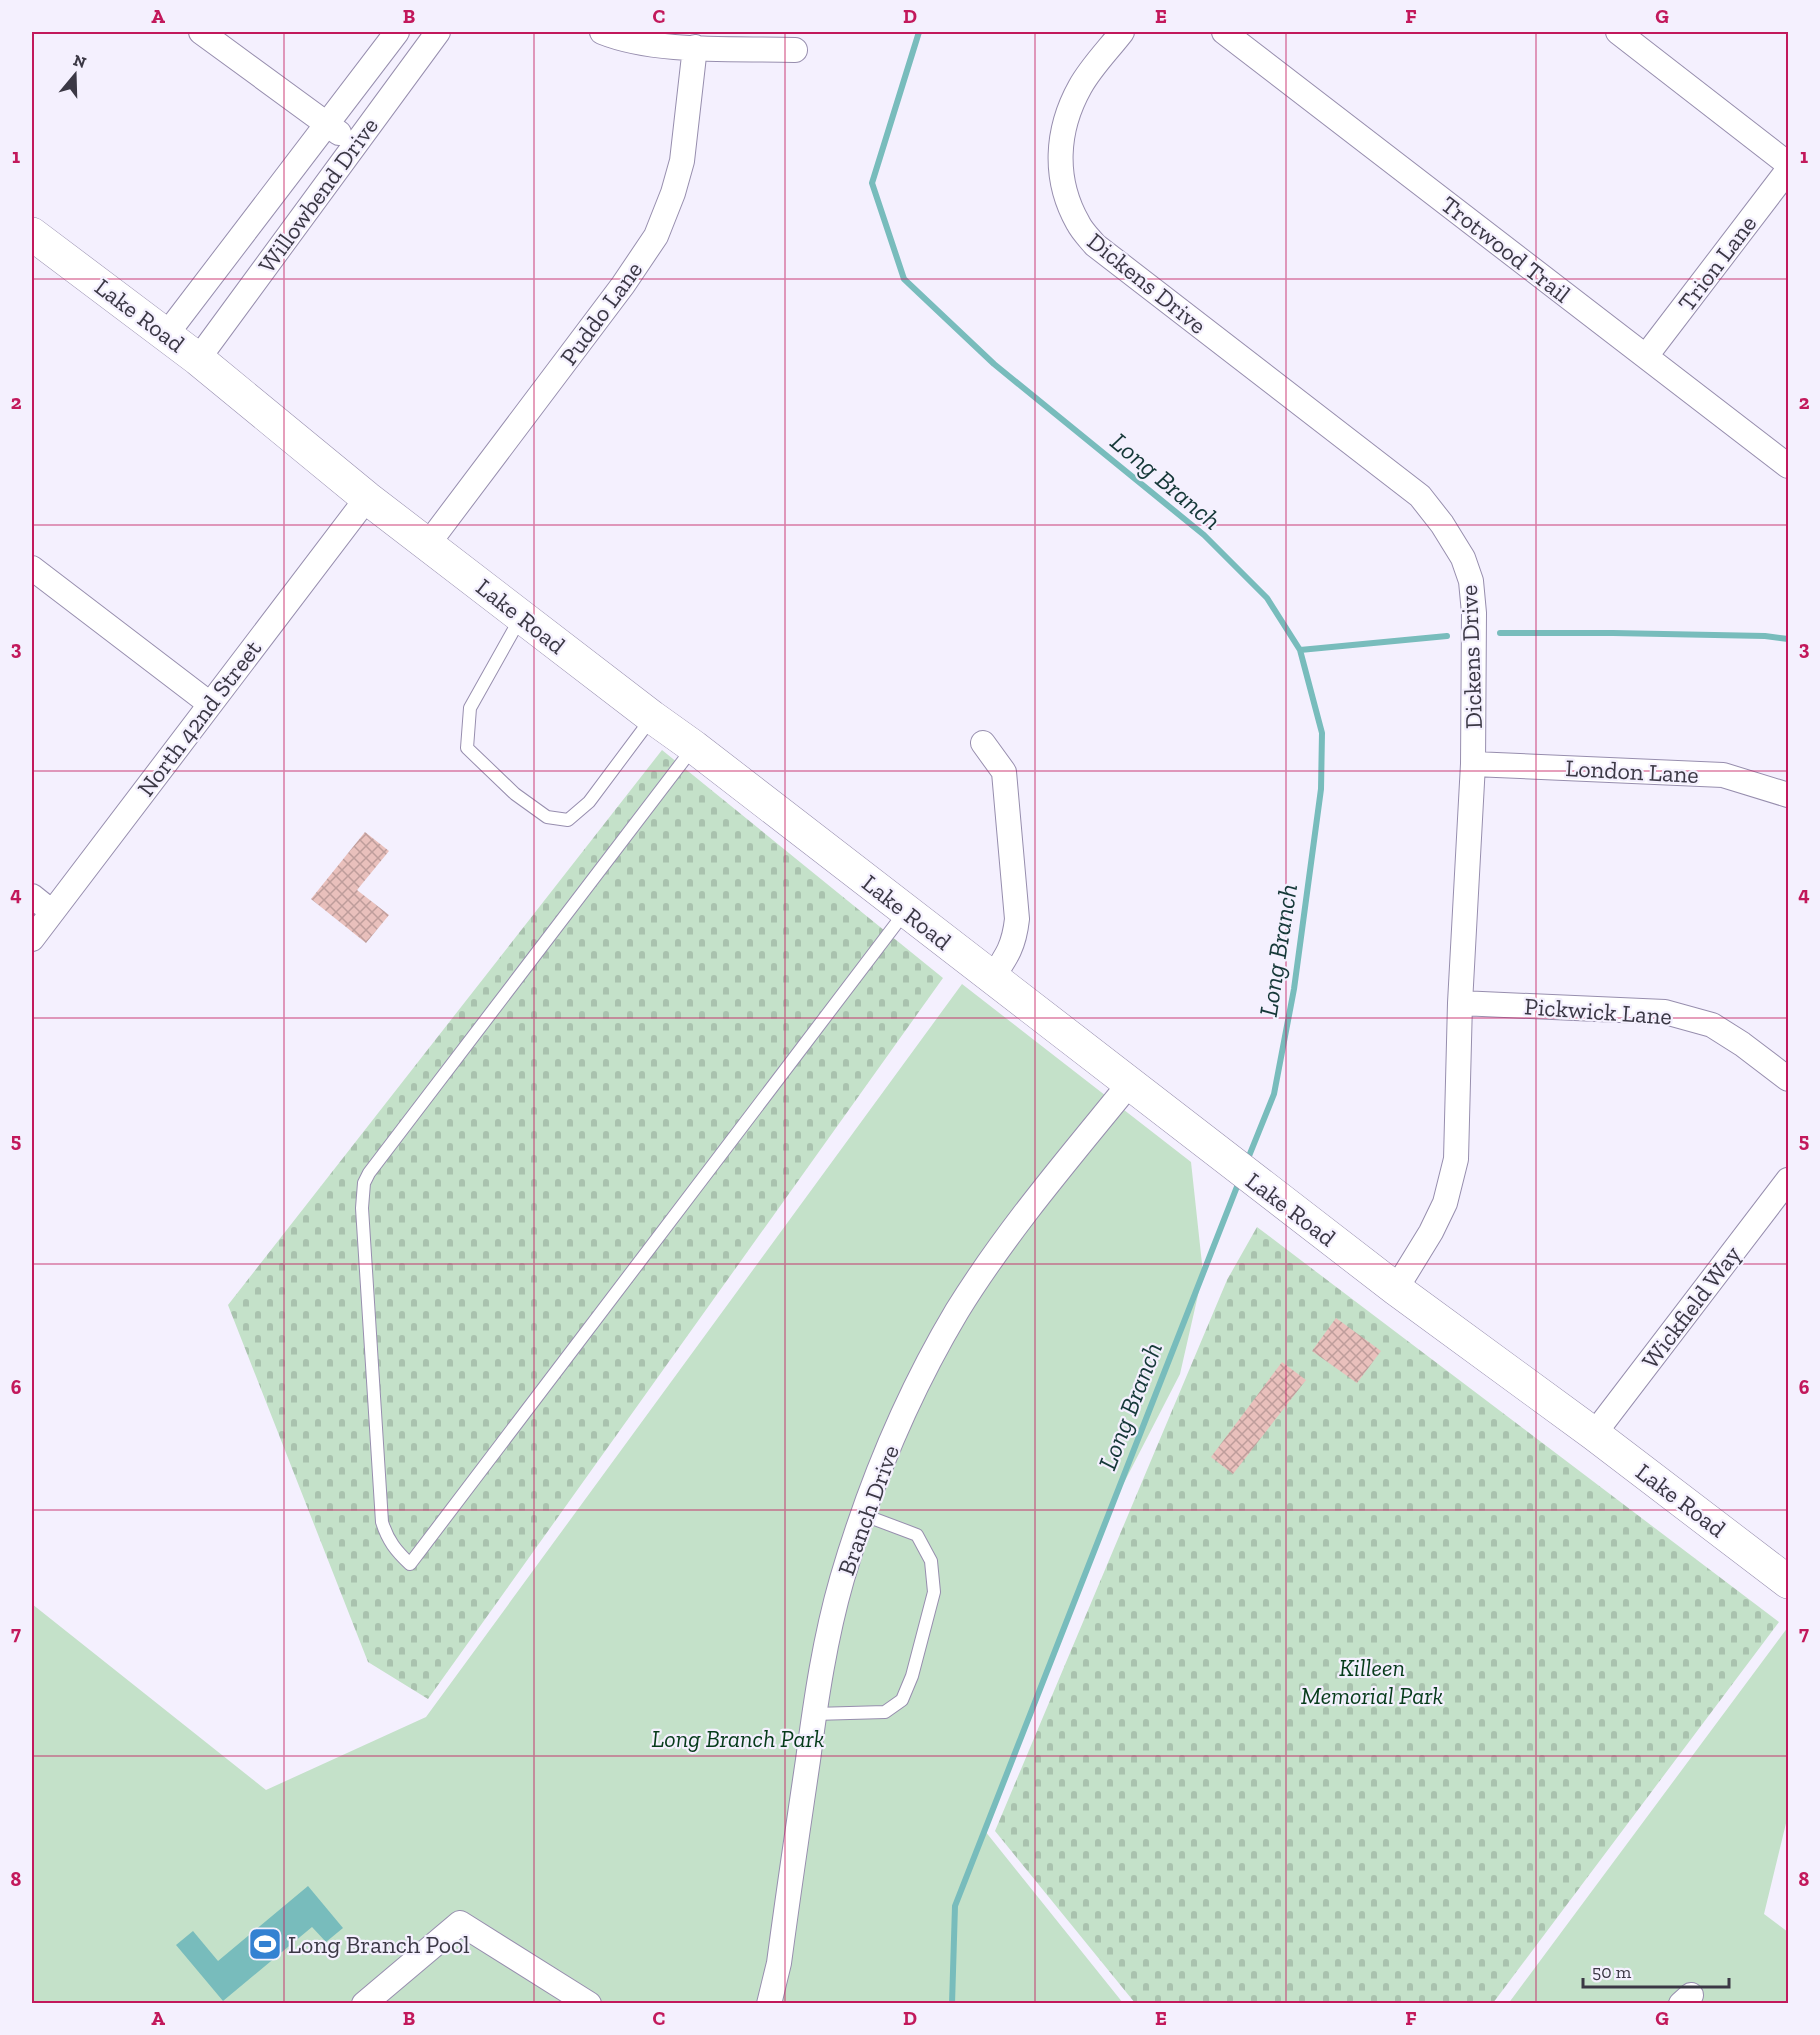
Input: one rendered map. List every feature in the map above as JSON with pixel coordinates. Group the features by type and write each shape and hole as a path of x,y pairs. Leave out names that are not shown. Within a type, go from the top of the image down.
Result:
{"street":[{"path":"201,32 356,145"},
{"name":"Willowbend Drive","path":"166,335 397,32"},
{"name":"Willowbend Drive","path":"198,360 438,32"},
{"path":"602,32 628,40 695,48 795,50"},
{"name":"Dickens Drive","path":"1122,32 1081,86 1064,123 1059,164 1066,195 1078,224 1095,245 1420,496 1442,524 1463,558 1471,581 1474,613 1473,764 1460,1003 1456,1159 1445,1203 1431,1232 1396,1289"},
{"name":"Trotwood Trail","path":"1224,32 1788,466"},
{"path":"1618,32 1788,164"},
{"name":"Puddo Lane","path":"428,544 623,285 656,236 673,193 682,161 695,48"},
{"name":"Trion Lane","path":"1646,356 1788,170"},
{"name":"Lake Road","path":"32,234 198,360 367,498 694,747 1205,1143 1788,1582"},
{"name":"North 42nd Street","path":"32,939 367,498"},
{"path":"32,568 210,704"},
{"path":"983,742 1004,772 1017,919 1015,938 992,978"},
{"name":"London Lane","path":"1473,764 1723,775 1788,795"},
{"path":"32,896 52,912"},
{"name":"Pickwick Lane","path":"1460,1003 1665,1012 1712,1024 1788,1079"},
{"name":"Branch Drive","path":"769,2004 779,1962 814,1714 831,1620 864,1515 904,1411 957,1311 1017,1224 1130,1083"},
{"name":"Wickfield Way","path":"1594,1434 1788,1180"},
{"path":"363,2004 460,1923 589,2004"}],"lane":[{"path":"522,616 470,708 467,732 467,748 515,794 547,817 568,820 589,802 652,717"},
{"path":"694,747 369,1173 364,1183 362,1208 382,1522 386,1537 394,1549 410,1564 906,911"},
{"path":"814,1714 885,1712 902,1700 912,1676 934,1592 931,1561 916,1535 864,1515"}],"green space":[{"path":"662,750 943,978 428,1699 368,1662 228,1305"},
{"name":"Long Branch Park","path":"962,984 1191,1162 1203,1273 1180,1374 1114,1502 985,1831 1123,2003 32,2003 32,1604 266,1790 426,1717"},
{"name":"Killeen Memorial Park","path":"1257,1227 1779,1622 1493,2003 1135,2003 995,1831 1227,1280"},
{"path":"1788,1627 1788,1815 1764,1914 1788,1932 1788,2003 1508,2004"}],"shaded area":[{"name":"Long Branch Pool","path":"308,1886 343,1928 326,1942 312,1927 223,2001 176,1945 193,1931 218,1961"}],"building":[{"path":"365,832 389,851 357,890 389,915 366,943 311,899"},
{"path":"1336,1318 1381,1351 1357,1383 1312,1351"},
{"path":"1282,1362 1306,1380 1233,1474 1211,1457"}],"waterway":[{"name":"Long Branch","path":"919,32 872,183 904,279 994,364 1204,535 1267,598 1300,650 1322,733 1321,789 1294,989 1274,1094 1247,1161"},
{"path":"1500,633 1765,636 1788,639"},
{"path":"1300,650 1447,636"},
{"name":"Long Branch","path":"952,2004 955,1906 1240,1179"}],"place":[{"name":"Long Branch Pool","path":"265,1944"}]}
